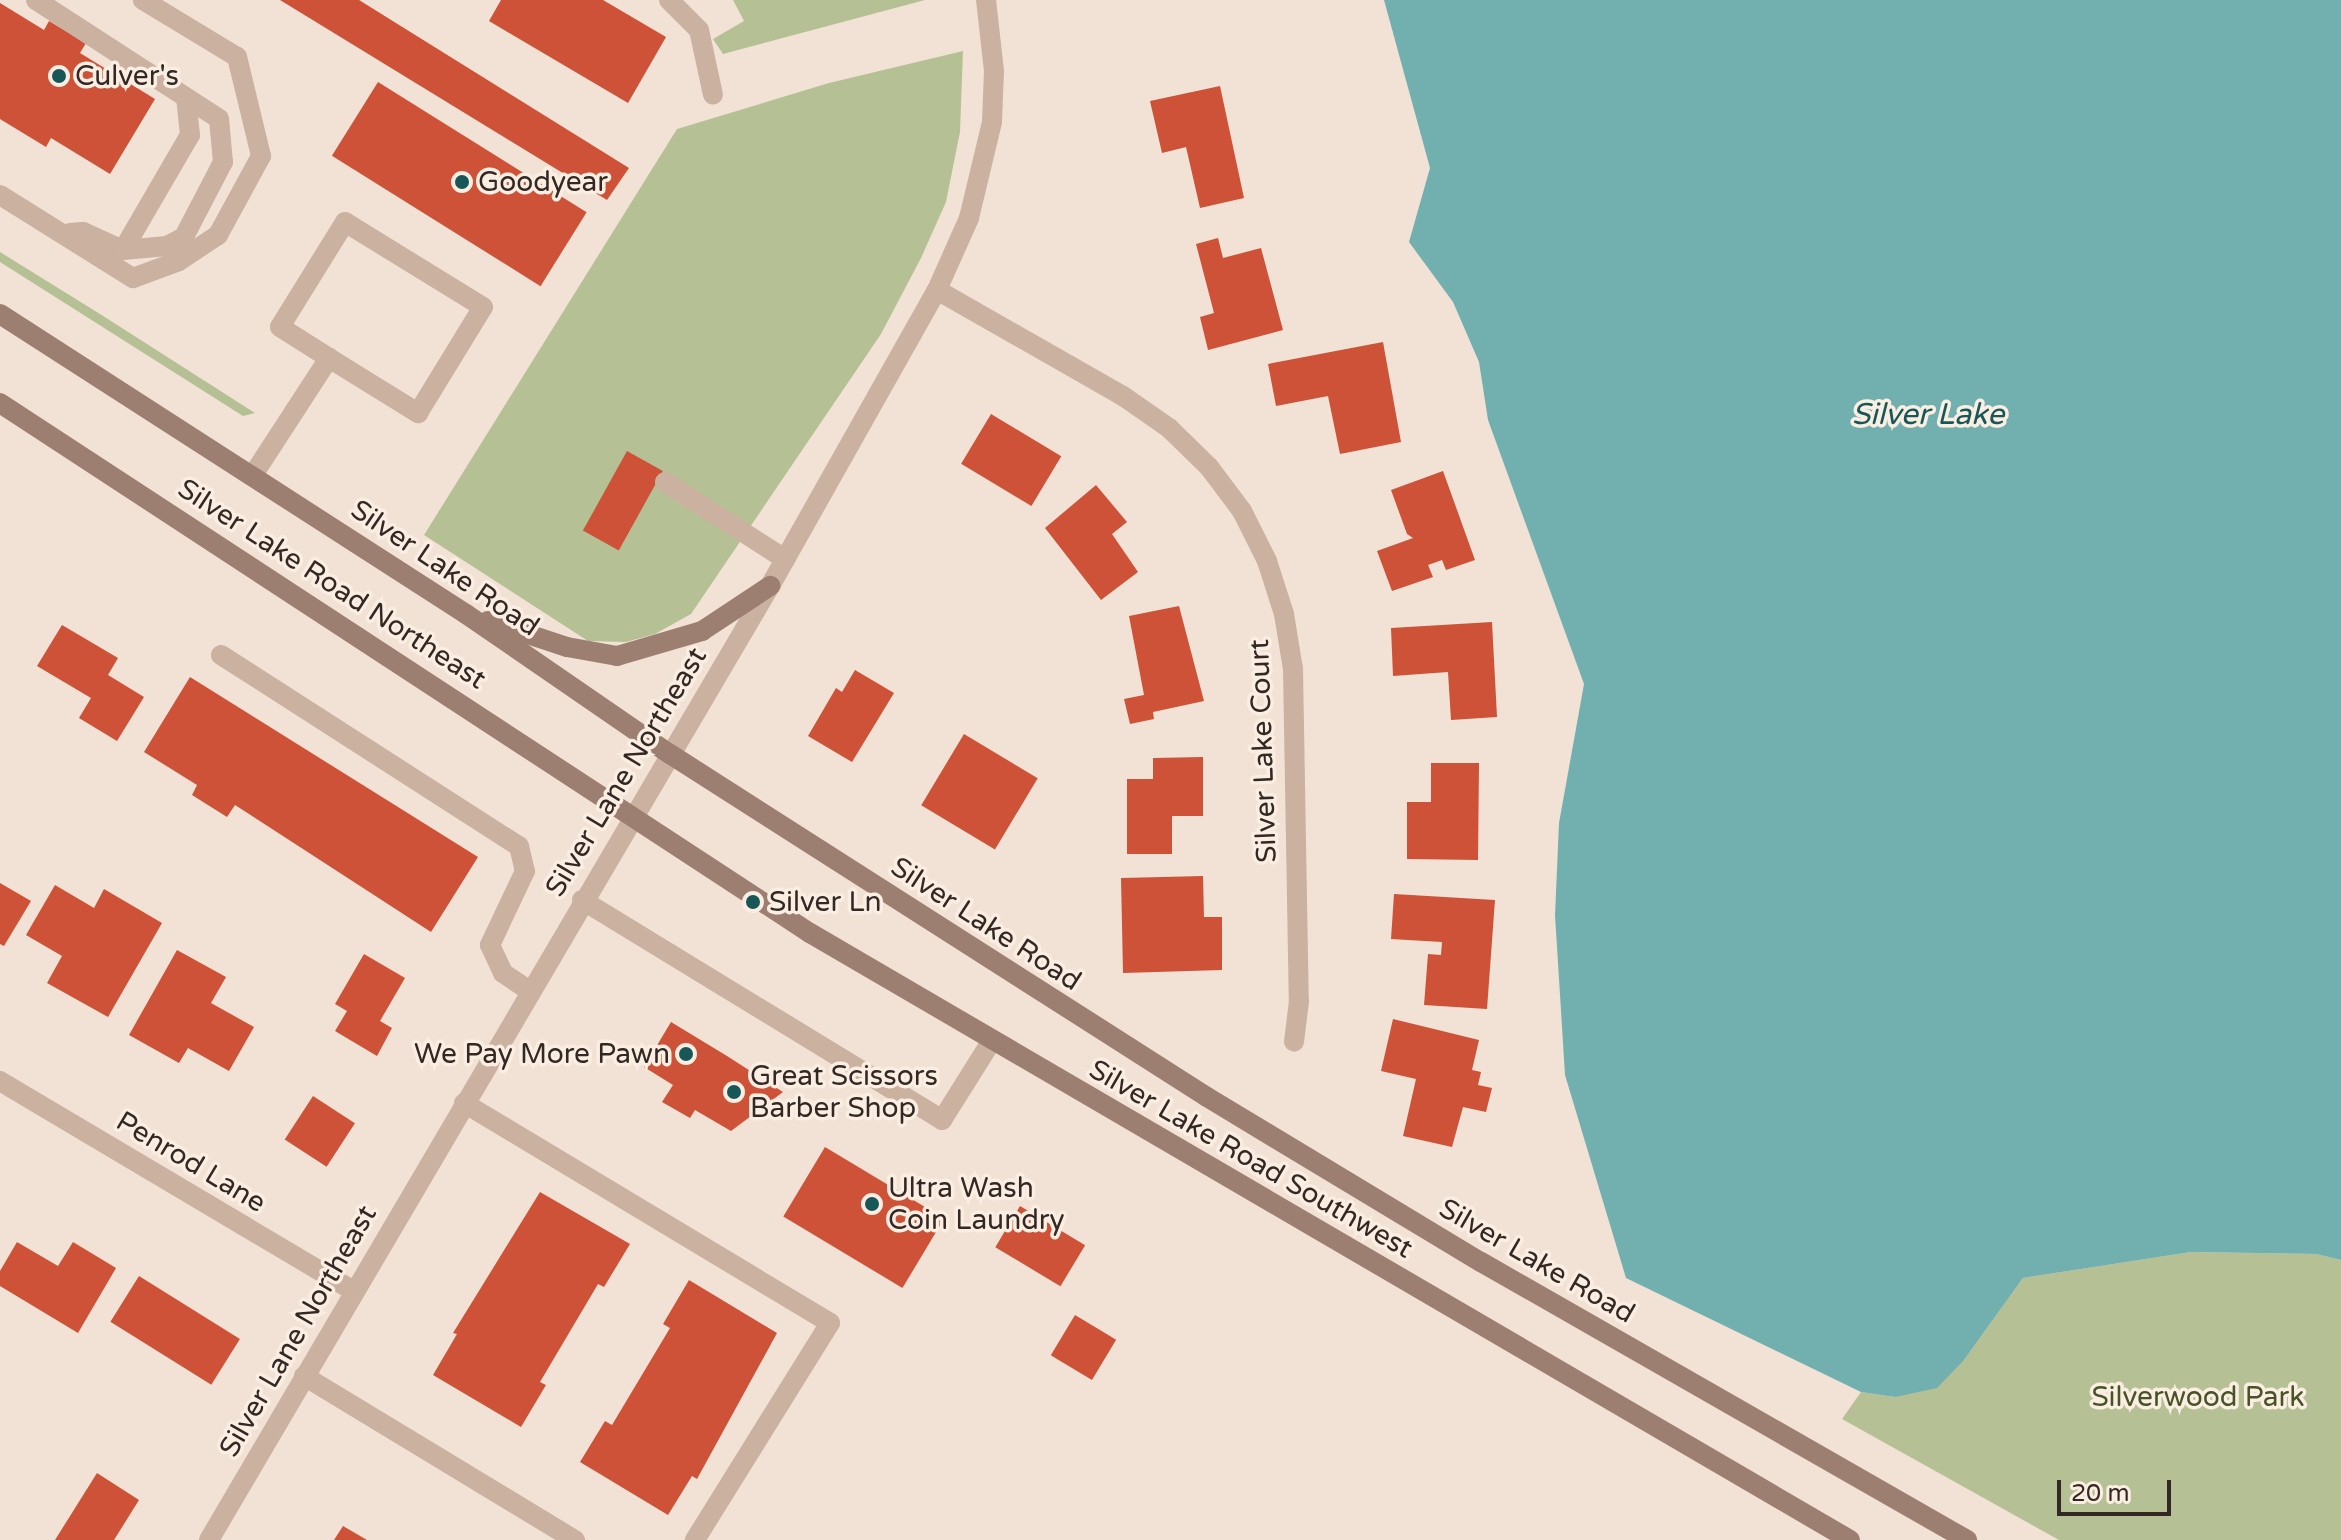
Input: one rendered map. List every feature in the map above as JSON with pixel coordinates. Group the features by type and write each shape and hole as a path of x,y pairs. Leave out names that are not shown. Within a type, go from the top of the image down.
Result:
{"main road":[{"name":"Silver Lake Road","path":"0,314 466,614 670,754 1233,1113 1481,1262 1967,1540"},
{"name":"Silver Lake Road Northeast","path":"0,403 632,814"},
{"path":"466,614 567,647 617,656 702,631 770,586"},
{"name":"Silver Lake Road Southwest","path":"632,814 810,933 991,1042 1850,1540"}],"street":[{"path":"36,0 219,119 223,162 184,237 167,246 123,250 83,232 62,234"},
{"path":"0,195 133,278 179,261 218,235 261,156 237,57 143,0"},
{"path":"669,0 699,30 713,95"},
{"name":"Silver Lane Northeast","path":"209,1540 632,814 770,586 937,290 969,218 992,122 994,71 986,0"},
{"path":"123,250 190,135 186,99"},
{"path":"345,222 483,307 418,413 329,358 280,327 345,222"},
{"name":"Silver Lake Court","path":"937,290 1123,396 1169,428 1209,467 1242,511 1267,561 1284,614 1293,669 1299,1001 1294,1042"},
{"path":"253,475 329,358"},
{"path":"665,482 785,559"},
{"path":"221,655 519,846 525,871 490,945 503,973 530,991"},
{"path":"582,900 942,1120 991,1042"},
{"name":"Penrod Lane","path":"0,1081 353,1291"},
{"path":"464,1103 830,1323 695,1540"},
{"path":"304,1376 575,1540"}],"green space":[{"path":"733,0 925,0 723,54 713,39 744,21"},
{"path":"963,51 960,132 946,202 921,258 881,334 691,614 655,634 626,642 588,641 424,535 677,129 829,83"},
{"path":"0,252 255,413 243,416 0,262"},
{"name":"Silverwood Park","path":"2191,1252 2316,1254 2341,1260 2341,1540 2059,1540 1842,1419 1861,1392 1895,1397 1964,1360 2023,1278"}],"water":[{"name":"Silver Lake","path":"1384,0 2341,0 2341,1260 2316,1254 2191,1252 2023,1278 1964,1360 1937,1388 1895,1397 1861,1392 1626,1278 1565,1075 1555,915 1559,823 1584,684 1488,420 1479,362 1453,302 1409,242 1430,168"}],"building":[{"path":"280,0 359,0 629,168 607,200"},
{"path":"501,0 603,0 666,37 628,103 489,21"},
{"name":"Culver's","path":"0,3 44,30 49,21 86,43 80,53 155,99 110,174 51,138 46,147 0,119"},
{"path":"378,82 587,212 541,286 332,156"},
{"path":"1220,86 1244,198 1200,208 1186,147 1162,153 1150,101"},
{"path":"1218,238 1223,258 1261,248 1283,330 1208,350 1200,317 1214,313 1196,244"},
{"path":"1383,342 1401,442 1340,454 1328,396 1276,406 1268,364"},
{"path":"991,414 1061,456 1031,506 961,464"},
{"path":"627,451 663,471 619,550 583,531"},
{"path":"1443,471 1475,560 1446,570 1442,560 1428,565 1433,577 1392,591 1377,551 1413,538 1407,534 1391,490"},
{"path":"1096,485 1127,522 1112,534 1138,572 1101,600 1045,528"},
{"path":"1179,606 1204,701 1153,712 1154,719 1130,724 1124,699 1144,695 1129,616"},
{"path":"1492,622 1497,717 1451,720 1448,672 1393,676 1391,628"},
{"path":"62,625 118,658 108,675 144,697 117,741 79,718 91,698 37,666"},
{"path":"855,670 894,693 852,762 808,736 836,688 842,692"},
{"path":"190,677 478,857 431,932 235,805 227,817 192,795 197,785 144,752"},
{"path":"964,734 1038,778 995,849 921,805"},
{"path":"1203,757 1203,816 1172,816 1172,854 1127,854 1127,779 1153,779 1153,758"},
{"path":"1431,763 1479,763 1478,860 1407,859 1407,802 1431,802"},
{"path":"1203,876 1204,917 1222,917 1222,970 1123,973 1121,878"},
{"path":"0,883 31,901 4,946 0,944"},
{"path":"55,885 94,908 104,889 162,923 108,1017 47,983 62,956 26,935"},
{"path":"1394,894 1495,900 1487,1009 1424,1005 1428,954 1441,955 1442,942 1391,939"},
{"path":"177,950 226,977 211,1003 254,1027 229,1071 188,1048 179,1063 129,1035"},
{"path":"364,954 405,978 380,1021 392,1028 377,1056 335,1031 347,1011 335,1004"},
{"path":"1393,1019 1479,1040 1472,1070 1481,1072 1478,1085 1492,1088 1486,1112 1463,1107 1452,1147 1403,1136 1416,1079 1381,1071"},
{"path":"671,1022 783,1092 731,1131 695,1110 690,1118 662,1102 673,1085 644,1067"},
{"path":"313,1096 355,1123 327,1167 285,1140"},
{"path":"825,1147 944,1219 902,1288 783,1216"},
{"path":"540,1192 630,1244 604,1287 598,1284 540,1382 546,1385 521,1427 433,1375 457,1334 453,1333"},
{"path":"1020,1206 1085,1245 1060,1286 995,1247"},
{"path":"17,1242 58,1266 73,1242 116,1268 78,1333 0,1286 0,1271"},
{"path":"139,1276 240,1339 211,1385 110,1322"},
{"path":"689,1280 777,1333 697,1479 692,1476 668,1515 580,1462 605,1421 612,1425 670,1328 663,1324"},
{"path":"1075,1315 1116,1340 1092,1380 1051,1355"},
{"path":"97,1473 139,1500 114,1540 55,1540"},
{"path":"343,1526 367,1540 334,1540"}],"place":[{"name":"Culver's","path":"59,76"},
{"name":"Goodyear","path":"462,182"},
{"name":"Silver Ln","path":"753,902"},
{"name":"We Pay More Pawn","path":"686,1054"},
{"name":"Great Scissors Barber Shop","path":"734,1092"},
{"name":"Ultra Wash Coin Laundry","path":"872,1204"}]}
